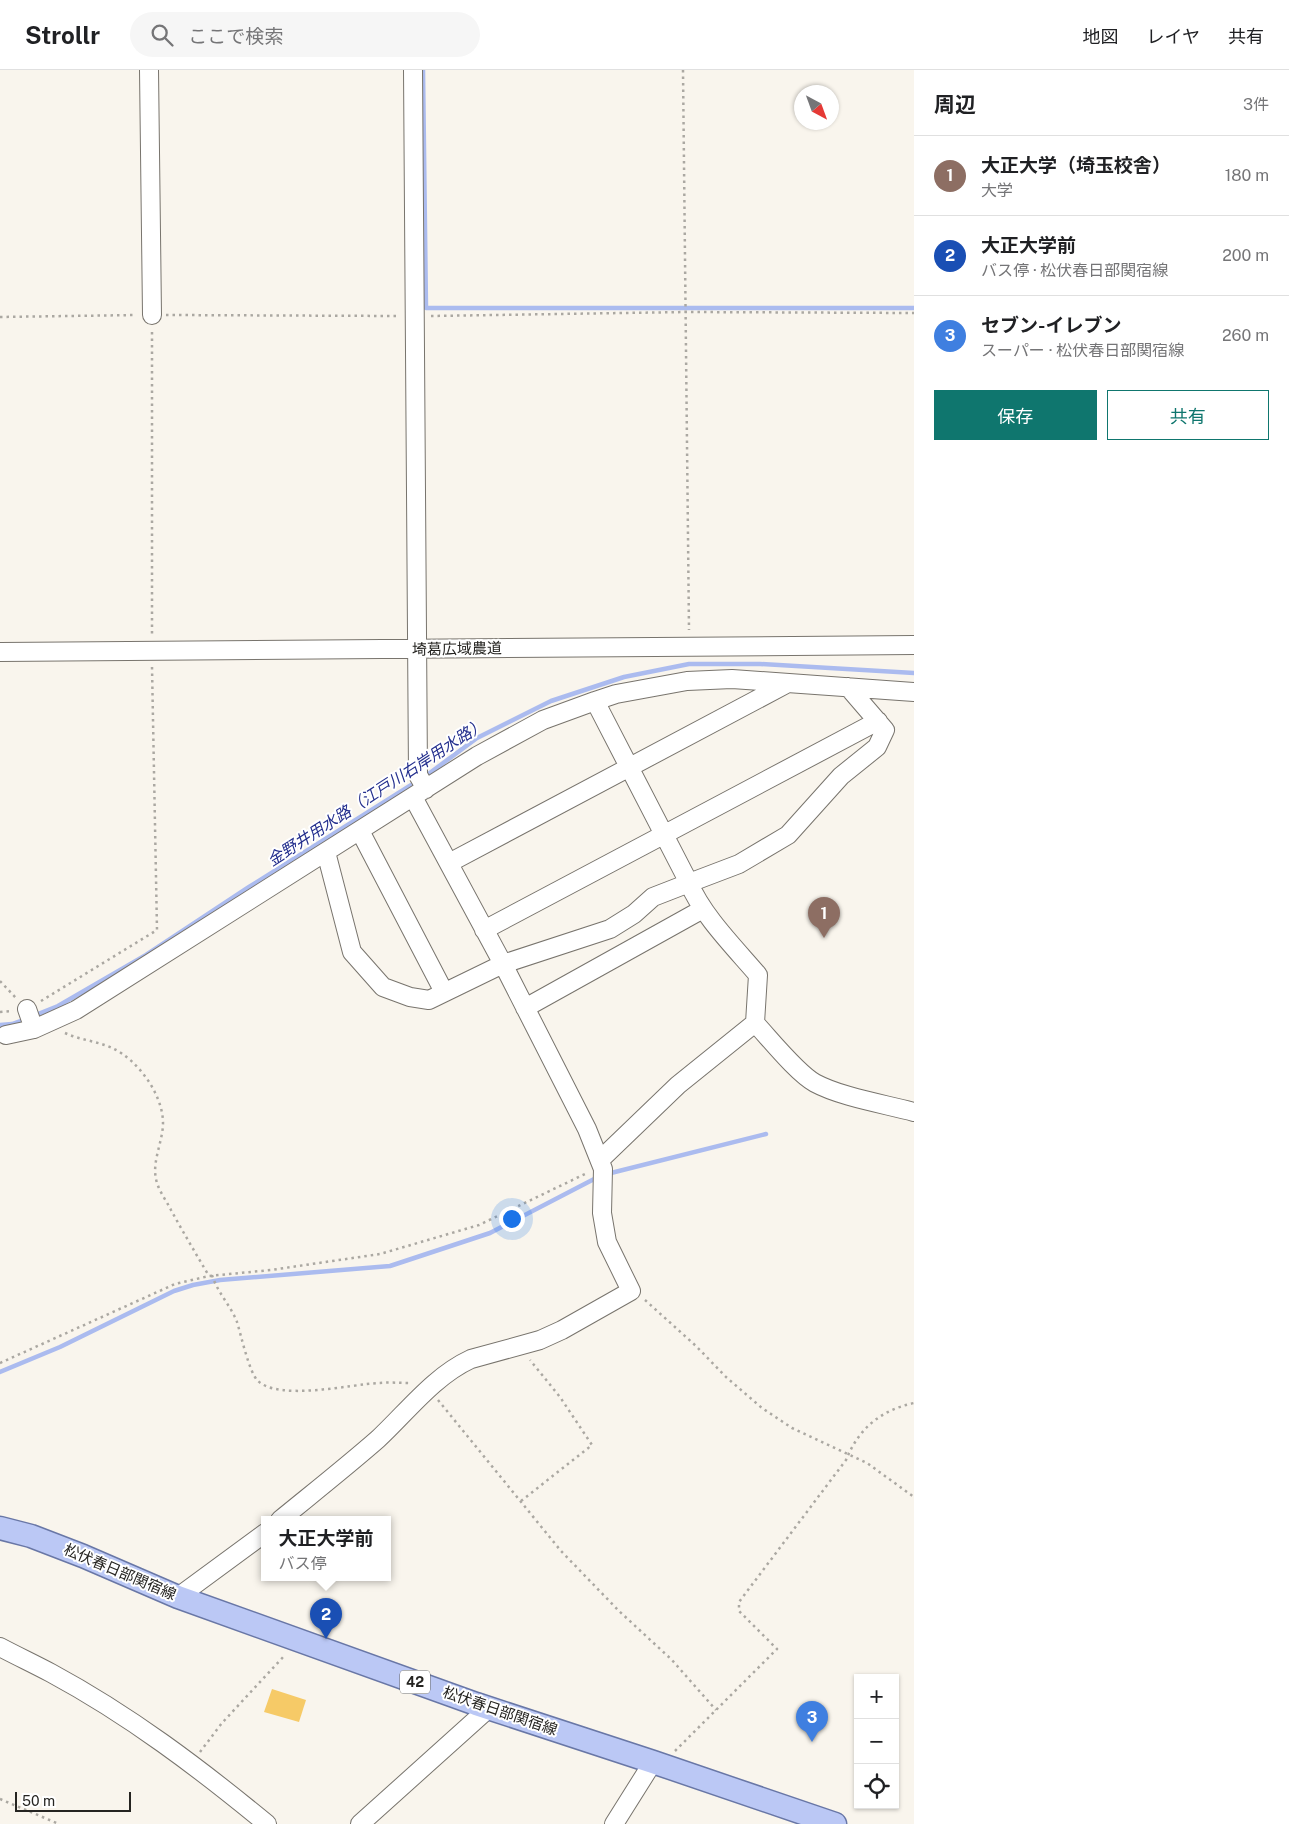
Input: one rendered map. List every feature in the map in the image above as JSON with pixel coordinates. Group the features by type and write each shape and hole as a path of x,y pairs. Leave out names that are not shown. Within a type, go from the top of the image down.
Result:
{"main road":[{"name":"松伏春日部関宿線","path":"0,1528 31,1536 66,1549 178,1597 489,1708 658,1763 835,1824"}],"street":[{"path":"149,70 152,315"},
{"path":"285,1516 377,1439 430,1388 466,1361 540,1340 562,1330 631,1291 606,1242 602,1213 602,1170 587,1129 449,863 419,787 414,70"},
{"name":"埼葛広域農道","path":"0,652 914,645"},
{"path":"6,1035 41,1026 76,1010 360,831 419,787 543,720 616,694 687,681 732,679 914,692"},
{"path":"449,863 788,683"},
{"path":"326,852 352,952 384,987 410,997 429,1000 503,964 610,929 634,914 653,897 739,864 788,835 842,776 877,747 886,730 848,687"},
{"path":"595,701 665,835 694,896 758,975 755,1023 799,1070 814,1082 860,1098 914,1112"},
{"path":"484,930 878,721"},
{"path":"360,831 444,992"},
{"path":"525,1008 703,908"},
{"path":"28,1009 41,1026"},
{"path":"602,1170 678,1084 755,1023"},
{"path":"178,1597 261,1536"},
{"path":"0,1647 52,1673 96,1699 191,1763 267,1824"},
{"path":"360,1824 489,1708"},
{"path":"614,1824 658,1763"}],"path":[{"path":"684,70 689,647"},
{"path":"686,312 914,312"},
{"path":"0,317 152,315 152,651 157,930 28,1009 0,981"},
{"path":"41,1026 57,1030 77,1039 110,1047 123,1054 145,1075 161,1108 163,1121 155,1170 156,1180 184,1233 236,1320 254,1376 263,1384 281,1390 295,1391 382,1383 419,1384 430,1388 561,1551 586,1579 672,1660 716,1710"},
{"path":"0,1363 175,1284 210,1275 326,1263 380,1254 479,1225 574,1179 602,1170"},
{"path":"631,1291 662,1314 726,1378 762,1408 792,1428 868,1463 914,1496"},
{"path":"520,1346 560,1397 592,1446 521,1501"},
{"path":"658,1763 716,1710 777,1649 739,1611 739,1602 846,1460 852,1446 863,1431 877,1417 897,1407 914,1403"},
{"path":"191,1763 222,1723 300,1640"},
{"path":"0,1799 59,1824"}],"building":[{"path":"272,1689 306,1700 299,1722 264,1712"}],"waterway":[{"path":"423,70 426,308 914,308"},
{"name":"金野井用水路（江戸川右岸用水路）","path":"423,778 477,738 551,701 624,677 689,664 760,664 914,673"},
{"name":"金野井用水路（江戸川右岸用水路）","path":"33,1016 58,1006 146,955 249,887 416,782"},
{"name":"金野井用水路（江戸川右岸用水路）","path":"0,1025 12,1024 26,1019"},
{"path":"607,1174 766,1134"},
{"path":"0,1372 60,1347 174,1291 220,1280 390,1266 490,1233 598,1177"}],"place":[{"name":"大正大学（埼玉校舎）","path":"824,938"},
{"name":"大正大学前","path":"326,1639"},
{"name":"セブン-イレブン","path":"812,1742"}]}
